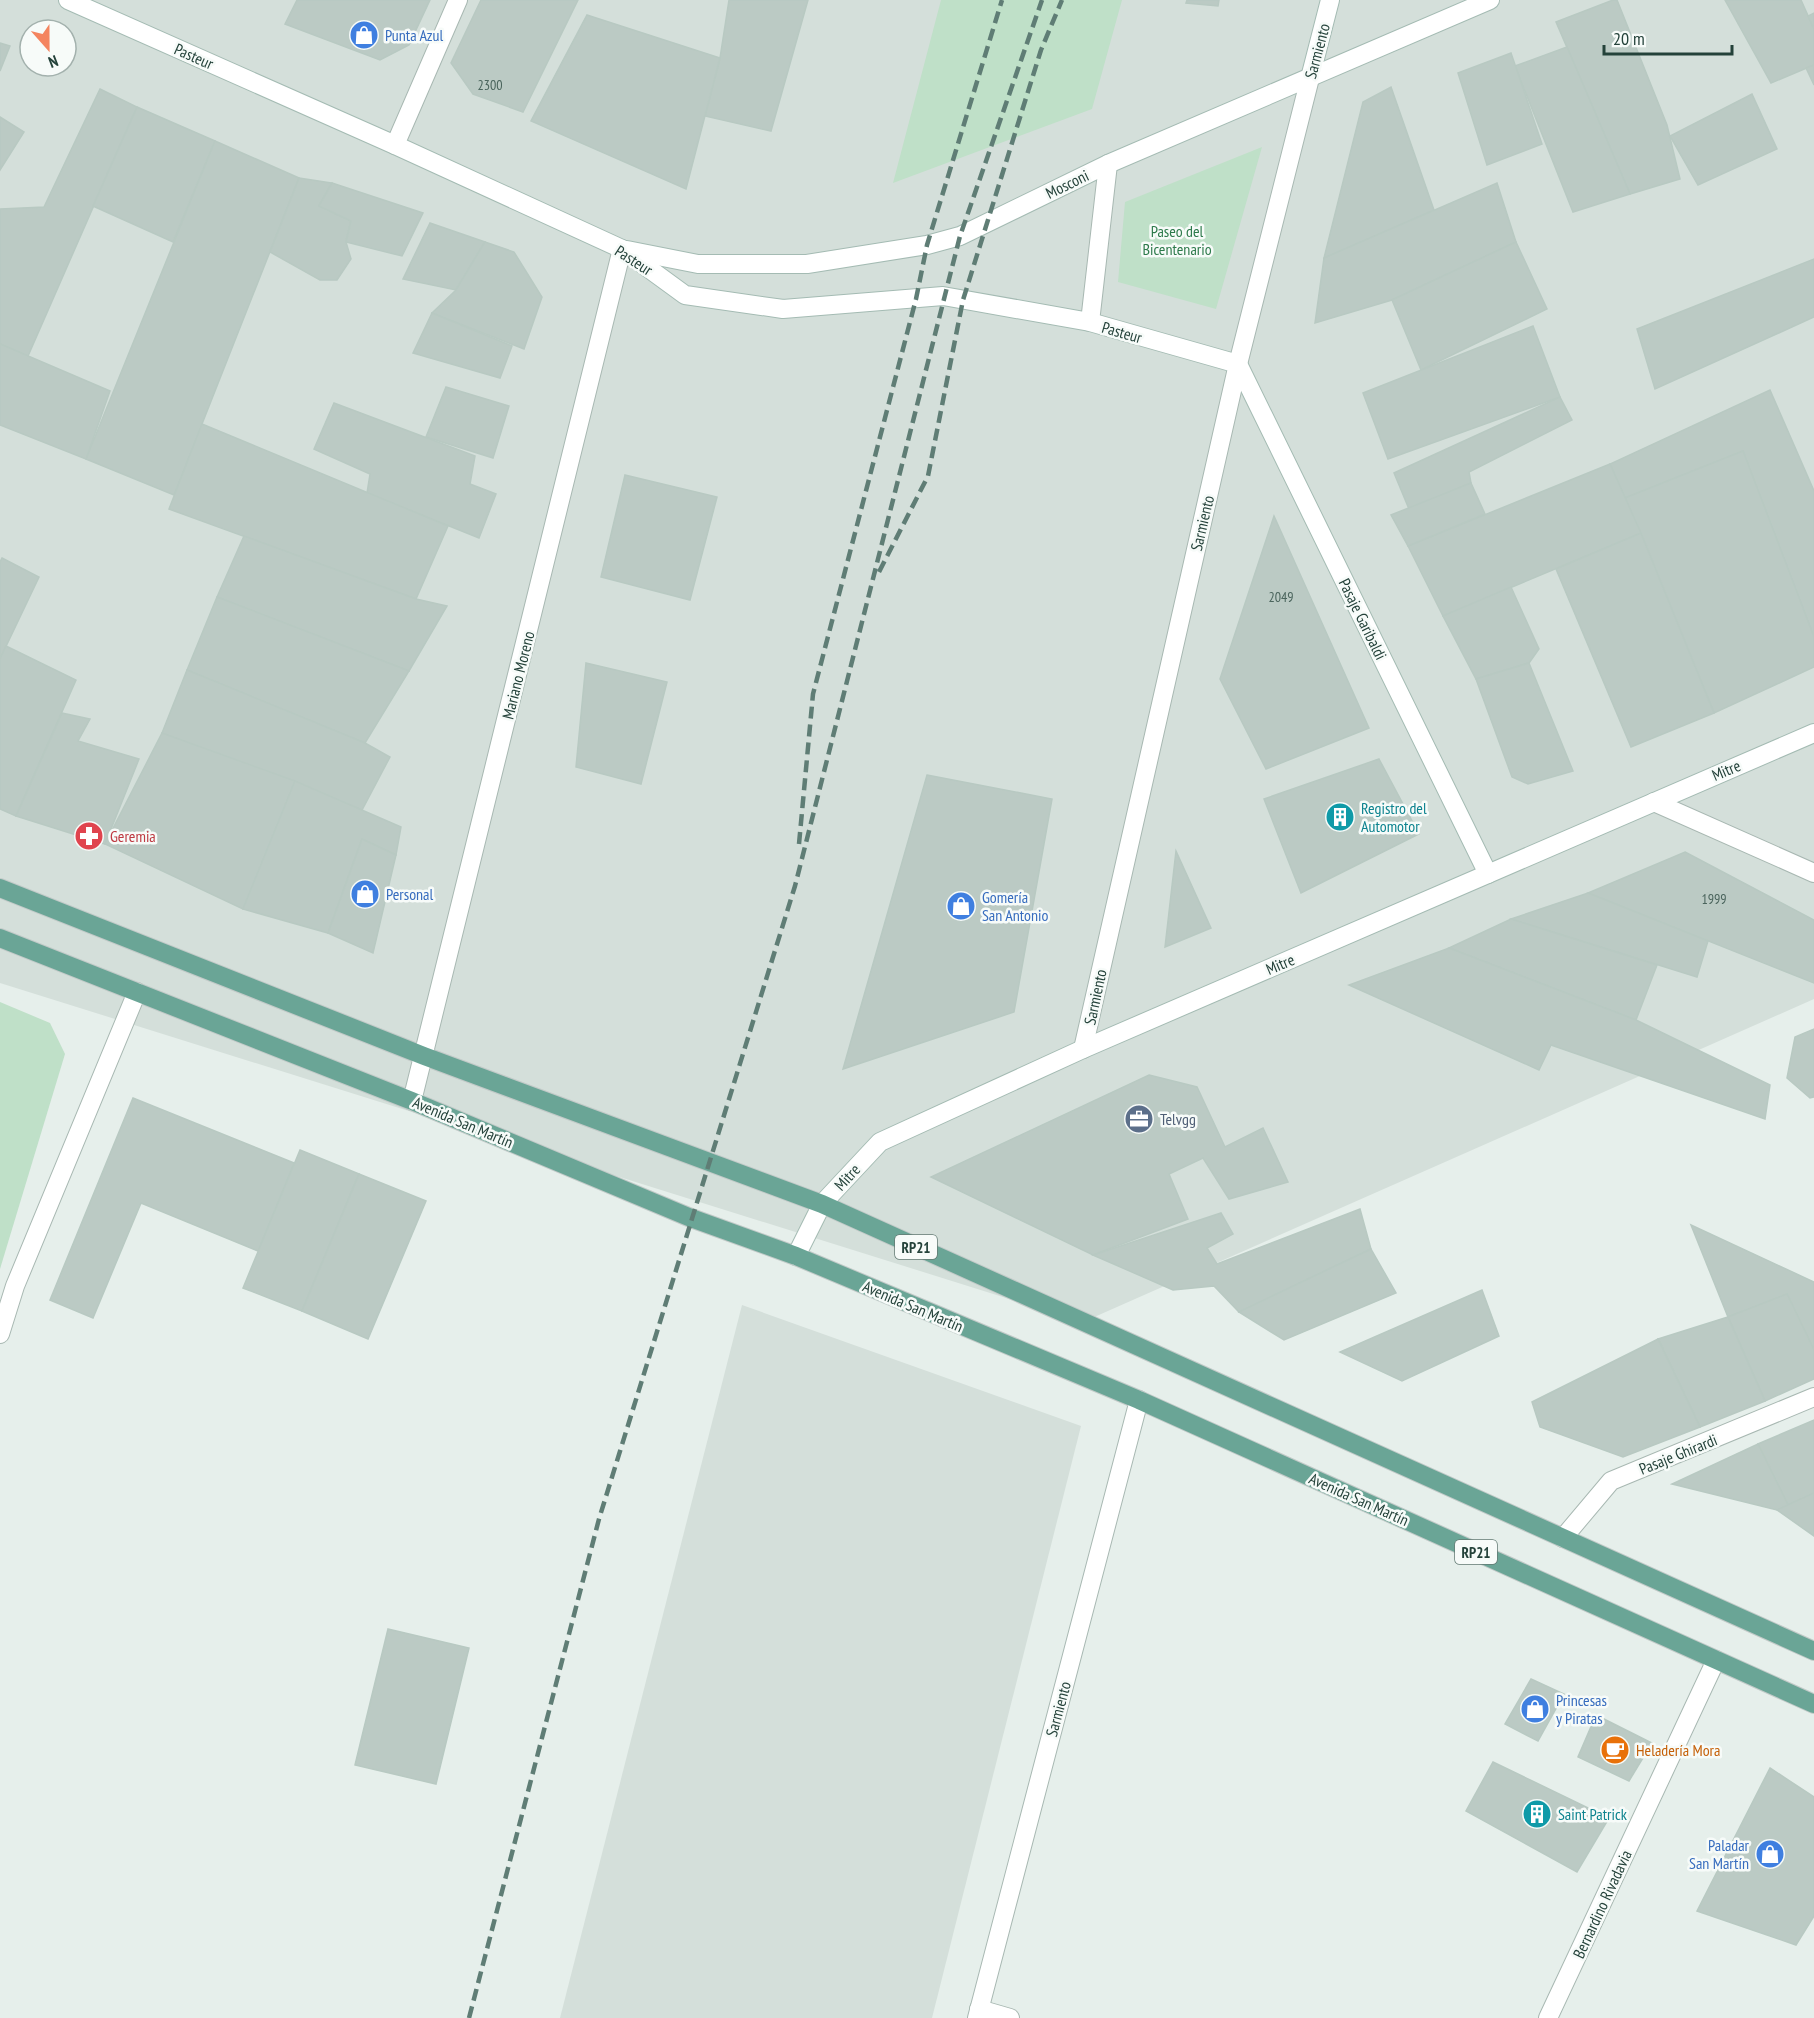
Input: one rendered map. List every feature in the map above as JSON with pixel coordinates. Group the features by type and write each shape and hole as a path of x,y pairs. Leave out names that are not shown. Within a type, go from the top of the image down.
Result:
{"main road":[{"name":"RP21","path":"0,888 424,1056 822,1204 1814,1651"},
{"name":"Avenida San Martín","path":"0,938 411,1101 691,1218 796,1257 1139,1400 1814,1704"}],"street":[{"name":"Pasteur","path":"68,0 622,249 685,295 783,309 943,296 1090,322 1238,364"},
{"path":"394,145 458,0"},
{"name":"Sarmiento","path":"1083,1049 1238,364 1330,0"},
{"name":"Mosconi","path":"622,249 698,264 807,264 927,245 960,236 1108,164 1490,0"},
{"path":"1090,322 1108,164"},
{"name":"Mariano Moreno","path":"411,1101 424,1056 622,249"},
{"name":"Pasaje Garibaldi","path":"1238,364 1488,874"},
{"name":"Mitre","path":"796,1257 822,1204 880,1142 1083,1049 1814,733"},
{"path":"1654,802 1814,873"},
{"path":"0,1334 15,1286 136,992"},
{"name":"Pasaje Ghirardi","path":"1563,1538 1611,1481 1814,1397"},
{"name":"Sarmiento","path":"978,2013 1139,1400"},
{"name":"Bernardino Rivadavia","path":"1548,2018 1716,1660"},
{"path":"978,2013 1010,2018"}],"shaded area":[{"path":"0,0 1814,0 1814,999 1083,1322 0,983"},
{"path":"742,1305 1081,1426 932,2018 560,2018"}],"green space":[{"path":"941,0 1122,0 1092,109 893,183"},
{"name":"Paseo del Bicentenario","path":"1262,147 1216,309 1118,282 1125,202"},
{"path":"0,1002 50,1023 65,1054 0,1269"}],"building":[{"name":"Punta Azul","path":"297,0 430,0 409,45 380,60 285,24"},
{"path":"481,0 578,0 523,112 473,94 451,63"},
{"path":"729,0 808,0 771,131 705,116 720,58"},
{"path":"1187,0 1219,0 1218,6 1186,3"},
{"path":"1617,0 1667,125 1680,179 1630,194 1556,22"},
{"path":"1725,0 1801,0 1814,29 1814,65 1771,83"},
{"path":"1814,13 1814,29 1808,16"},
{"path":"587,15 720,58 686,189 531,121"},
{"path":"0,43 10,46 0,71"},
{"path":"1567,47 1630,194 1573,212 1515,66"},
{"path":"1511,53 1542,144 1487,165 1458,73"},
{"path":"1814,65 1814,85 1806,68"},
{"path":"1391,87 1434,210 1324,258 1363,102"},
{"path":"100,89 137,107 28,356 0,344 0,209 44,207"},
{"path":"1752,94 1777,149 1698,185 1670,136"},
{"path":"137,107 215,141 173,242 93,206"},
{"path":"0,117 24,132 0,170"},
{"path":"215,141 299,178 174,495 86,459"},
{"path":"299,178 332,183 319,206 351,221 346,242 351,259 337,280 320,280 270,252"},
{"path":"332,183 423,213 402,256 346,242 351,221 319,206"},
{"path":"1497,183 1516,242 1392,300 1315,323 1324,258"},
{"path":"430,223 485,242 456,290 403,279"},
{"path":"485,242 514,252 542,297 524,349 432,313 456,290"},
{"path":"1516,242 1547,309 1421,370 1392,300"},
{"path":"1814,259 1814,317 1655,389 1637,329"},
{"path":"432,313 512,346 500,378 413,353"},
{"path":"1533,326 1560,397 1388,459 1363,393"},
{"path":"0,344 110,391 86,459 0,425"},
{"path":"446,387 509,406 493,458 426,437"},
{"path":"1770,390 1814,491 1814,637 1743,451 1625,498 1610,464"},
{"path":"1560,397 1572,420 1469,472 1471,483 1409,509 1394,473"},
{"path":"334,403 475,456 470,484 496,494 479,538 367,493 370,474 314,449"},
{"path":"202,424 448,526 416,599 169,509"},
{"path":"1743,451 1814,637 1814,667 1714,713 1625,498"},
{"path":"1610,464 1641,533 1443,616 1408,546"},
{"path":"625,475 717,497 690,600 601,577"},
{"path":"1471,483 1485,514 1408,546 1391,515"},
{"path":"1274,516 1369,728 1266,769 1220,679"},
{"path":"1641,533 1714,713 1631,747 1556,569"},
{"path":"244,536 416,599 447,606 409,671 217,597"},
{"path":"2,558 39,577 0,659 0,562"},
{"path":"1511,587 1539,649 1529,663 1476,679 1443,616"},
{"path":"217,597 409,671 365,743 187,670"},
{"path":"6,646 76,680 16,816 0,809 0,659"},
{"path":"586,663 667,682 641,784 576,767"},
{"path":"1529,663 1573,771 1528,784 1512,777 1476,679"},
{"path":"187,670 365,743 390,757 362,810 162,733"},
{"path":"62,713 90,719 78,741 139,759 105,844 16,816"},
{"path":"162,733 295,781 243,909 105,844"},
{"name":"Registro del Automotor","path":"1379,759 1419,834 1301,893 1264,799"},
{"name":"Gomería San Antonio","path":"927,775 1052,799 1014,1012 843,1069"},
{"path":"295,781 401,827 396,855 362,839 328,933 243,909"},
{"name":"Personal","path":"362,839 396,855 373,953 328,933"},
{"path":"1176,851 1211,928 1165,947"},
{"path":"1685,852 1814,920 1814,983 1588,893"},
{"path":"1588,893 1708,941 1697,977 1511,919"},
{"path":"1511,919 1657,965 1636,1020 1449,948"},
{"path":"1449,948 1636,1020 1770,1085 1765,1119 1551,1045 1539,1070 1349,985"},
{"path":"1814,1029 1814,1097 1810,1098 1787,1078 1795,1037"},
{"path":"1149,1075 1197,1087 1225,1147 1263,1128 1288,1182 1229,1199 1203,1158 1169,1174 1188,1219 1093,1255 931,1177"},
{"path":"133,1098 294,1163 258,1251 141,1203 93,1318 50,1300"},
{"path":"300,1150 359,1174 302,1311 243,1288"},
{"path":"359,1174 426,1201 368,1339 302,1311"},
{"path":"1360,1209 1371,1249 1239,1312 1214,1286 1173,1290 1093,1255 1221,1213 1233,1234 1207,1248 1217,1264"},
{"path":"1691,1225 1814,1282 1814,1350 1787,1294 1728,1317"},
{"path":"1371,1249 1396,1293 1284,1340 1239,1312"},
{"path":"1482,1290 1499,1336 1402,1381 1340,1352"},
{"path":"1787,1294 1814,1350 1814,1379 1765,1401 1728,1317"},
{"path":"1728,1317 1765,1401 1700,1427 1658,1339"},
{"path":"1658,1339 1700,1427 1623,1457 1540,1427 1532,1402"},
{"path":"1814,1420 1814,1493 1788,1505 1758,1444"},
{"path":"1758,1444 1788,1505 1777,1510 1672,1484"},
{"path":"1814,1493 1814,1536 1777,1510"},
{"path":"388,1629 469,1648 436,1784 355,1765"},
{"name":"Princesas y Piratas","path":"1531,1679 1564,1694 1538,1741 1505,1724"},
{"name":"Heladería Mora","path":"1596,1715 1652,1743 1629,1781 1578,1757"},
{"name":"Saint Patrick","path":"1493,1762 1609,1818 1577,1872 1466,1811"},
{"name":"Paladar San Martín","path":"1770,1768 1814,1797 1814,1916 1796,1945 1697,1911"}],"railway":[{"path":"799,844 813,694 916,299 927,245 1002,0"},
{"path":"469,2018 599,1519 795,886 960,236 1042,0"},
{"path":"879,572 928,476 963,300 1041,50 1062,0"}],"place":[{"name":"Punta Azul","path":"364,35"},
{"name":"Registro del Automotor","path":"1340,817"},
{"name":"Geremia","path":"89,836"},
{"name":"Personal","path":"365,894"},
{"name":"Gomería San Antonio","path":"961,906"},
{"name":"Telvgg","path":"1139,1119"},
{"name":"Princesas y Piratas","path":"1535,1709"},
{"name":"Heladería Mora","path":"1615,1750"},
{"name":"Saint Patrick","path":"1537,1814"},
{"name":"Paladar San Martín","path":"1770,1854"}]}
